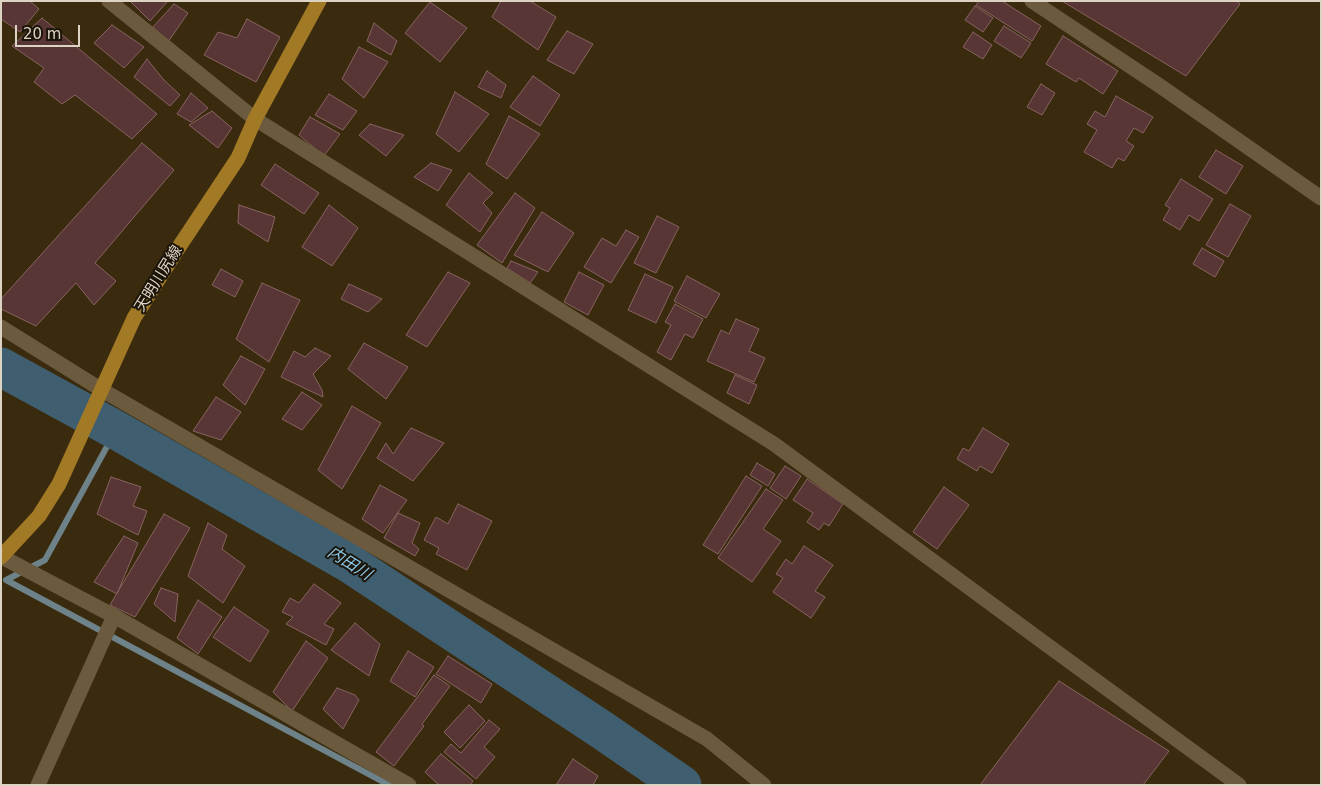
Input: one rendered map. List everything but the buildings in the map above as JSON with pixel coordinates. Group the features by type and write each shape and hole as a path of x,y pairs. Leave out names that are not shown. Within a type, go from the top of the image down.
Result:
{"main road":[{"name":"天明川尻線","path":"2,557 39,516 59,484 134,318 238,158 255,119 319,1"}],"street":[{"path":"109,1 255,119 774,444 1239,785"},
{"path":"1032,1 1160,86 1321,198"},
{"path":"1,327 100,394 707,739 764,785"},
{"path":"2,557 114,616 409,785"},
{"path":"38,785 114,616"}],"waterway":[{"name":"内田川","path":"1,367 116,430 349,563 682,785"},
{"path":"116,430 45,560 6,580 389,785"}]}
